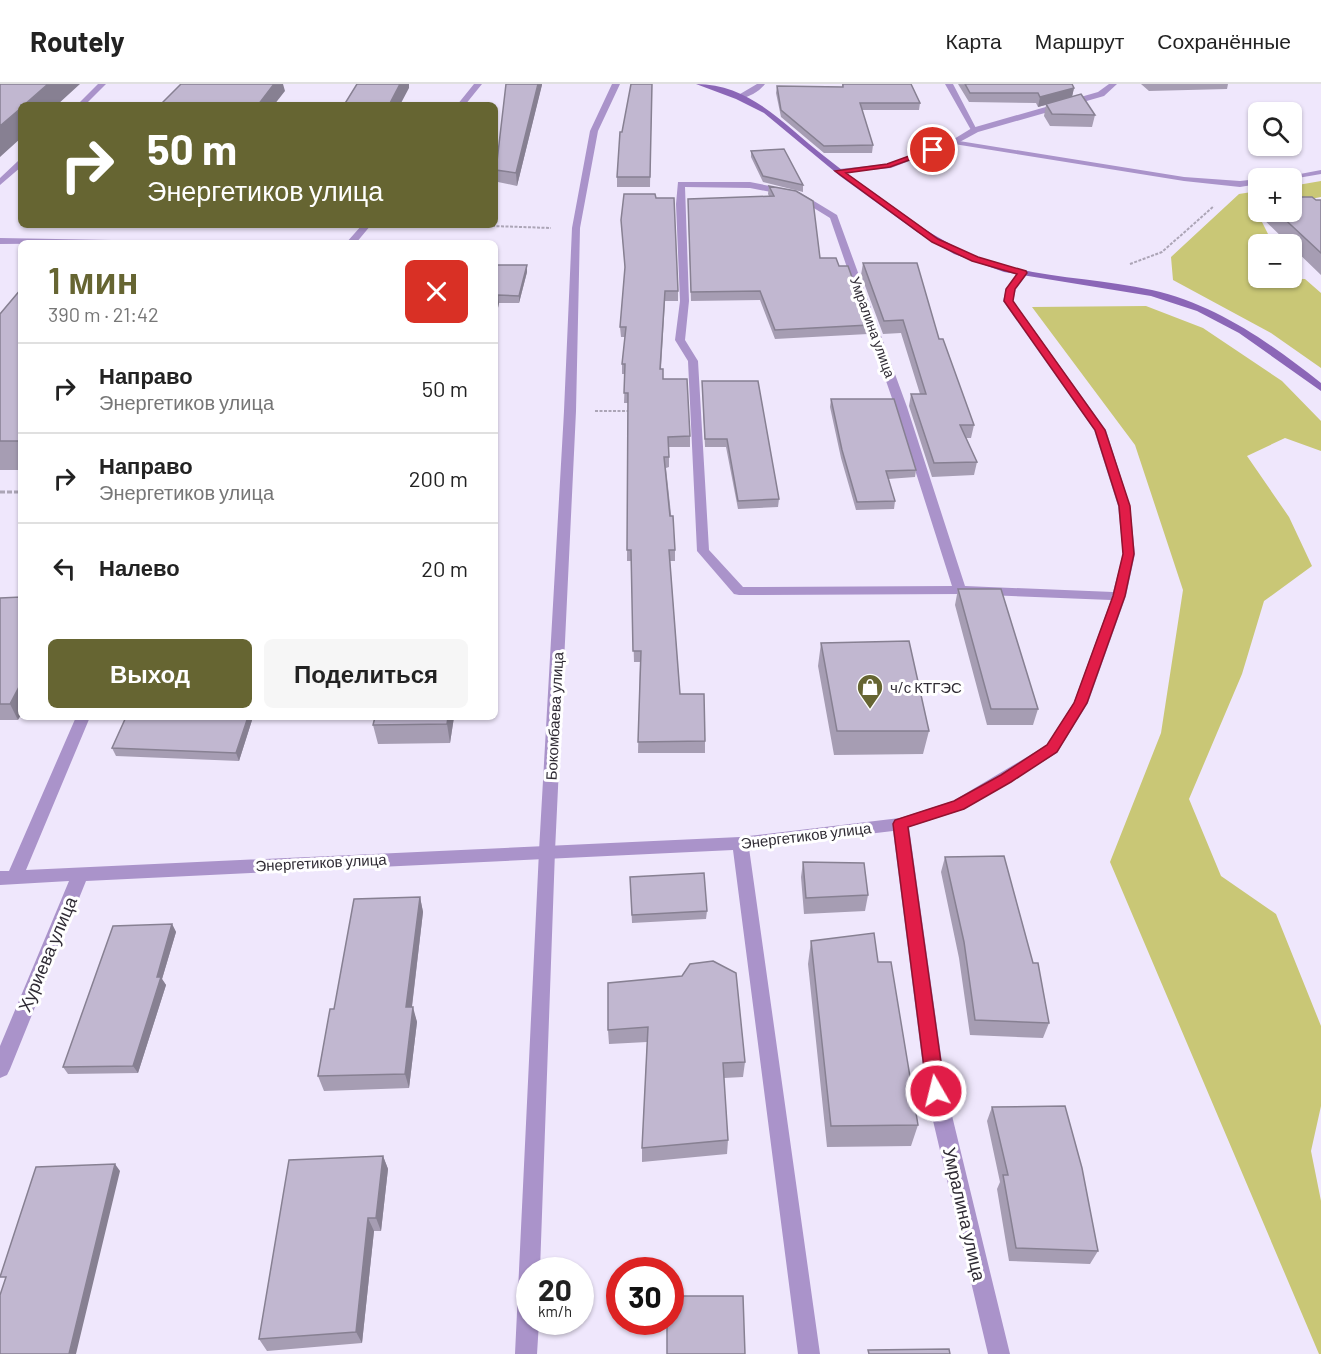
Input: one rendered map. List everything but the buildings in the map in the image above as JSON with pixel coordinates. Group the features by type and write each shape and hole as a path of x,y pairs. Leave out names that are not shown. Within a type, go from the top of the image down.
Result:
{"main road":[{"path":"700,84 739,97 774,116 839,171 935,241 980,261 1023,273 1122,287 1185,303 1219,316 1258,338 1321,388"}],"street":[{"path":"84,102 102,84"},
{"path":"464,102 478,84"},
{"name":"Бокомбаева улица","path":"526,1354 547,851 570,411 576,228 594,131 616,84"},
{"path":"739,97 757,89 761,84"},
{"path":"949,84 975,130"},
{"path":"839,171 888,166 914,158 975,130 1101,94 1113,84"},
{"path":"953,142 1184,179 1248,183"},
{"path":"0,183 18,166"},
{"path":"1302,175 1321,172"},
{"name":"Умралина улица","path":"681,184 750,185 799,195 834,217 902,407 960,590 738,591 703,551 693,361 680,340 686,314 678,213 681,184"},
{"path":"354,240 364,228"},
{"path":"0,241 18,241"},
{"name":"Энергетиков улица","path":"7,878 740,843 900,824 959,805 1006,778 1052,749 1081,703 1119,596 1128,554 1124,506 1100,430 1008,301 1011,289 1023,273"},
{"path":"960,590 1119,596"},
{"path":"7,878 82,720"},
{"name":"Умралина улица","path":"900,824 936,1091 999,1354"},
{"path":"740,843 809,1354"},
{"name":"Хуриева улица","path":"0,1069 81,873"}],"path":[{"path":"1130,264 1162,252 1240,184"},
{"path":"498,226 576,228"},
{"path":"570,411 638,411"},
{"path":"0,492 18,492"}],"shaded area":[{"path":"1321,181 1321,197 1302,201 1302,184"},
{"path":"1248,193 1248,222 1262,222 1268,234 1248,234 1248,288 1302,288 1302,279 1305,279 1321,293 1321,368 1271,333 1173,280 1171,257 1239,194"},
{"path":"1146,306 1203,328 1282,381 1321,421 1321,451 1285,438 1247,456 1289,517 1312,566 1264,601 1242,674 1189,799 1221,876 1276,914 1321,1026 1321,1106 1311,1151 1321,1201 1321,1354 1319,1354 1110,862 1161,733 1183,590 1135,445 1032,307"}],"place":[{"name":"ч/с КТГЭС","path":"870,710"}],"route":[{"path":"933,150 888,166 839,171 935,241 990,265 1023,273 1011,289 1008,301 1100,430 1124,506 1128,554 1119,596 1081,703 1052,749 959,805 900,824 936,1091"}]}
